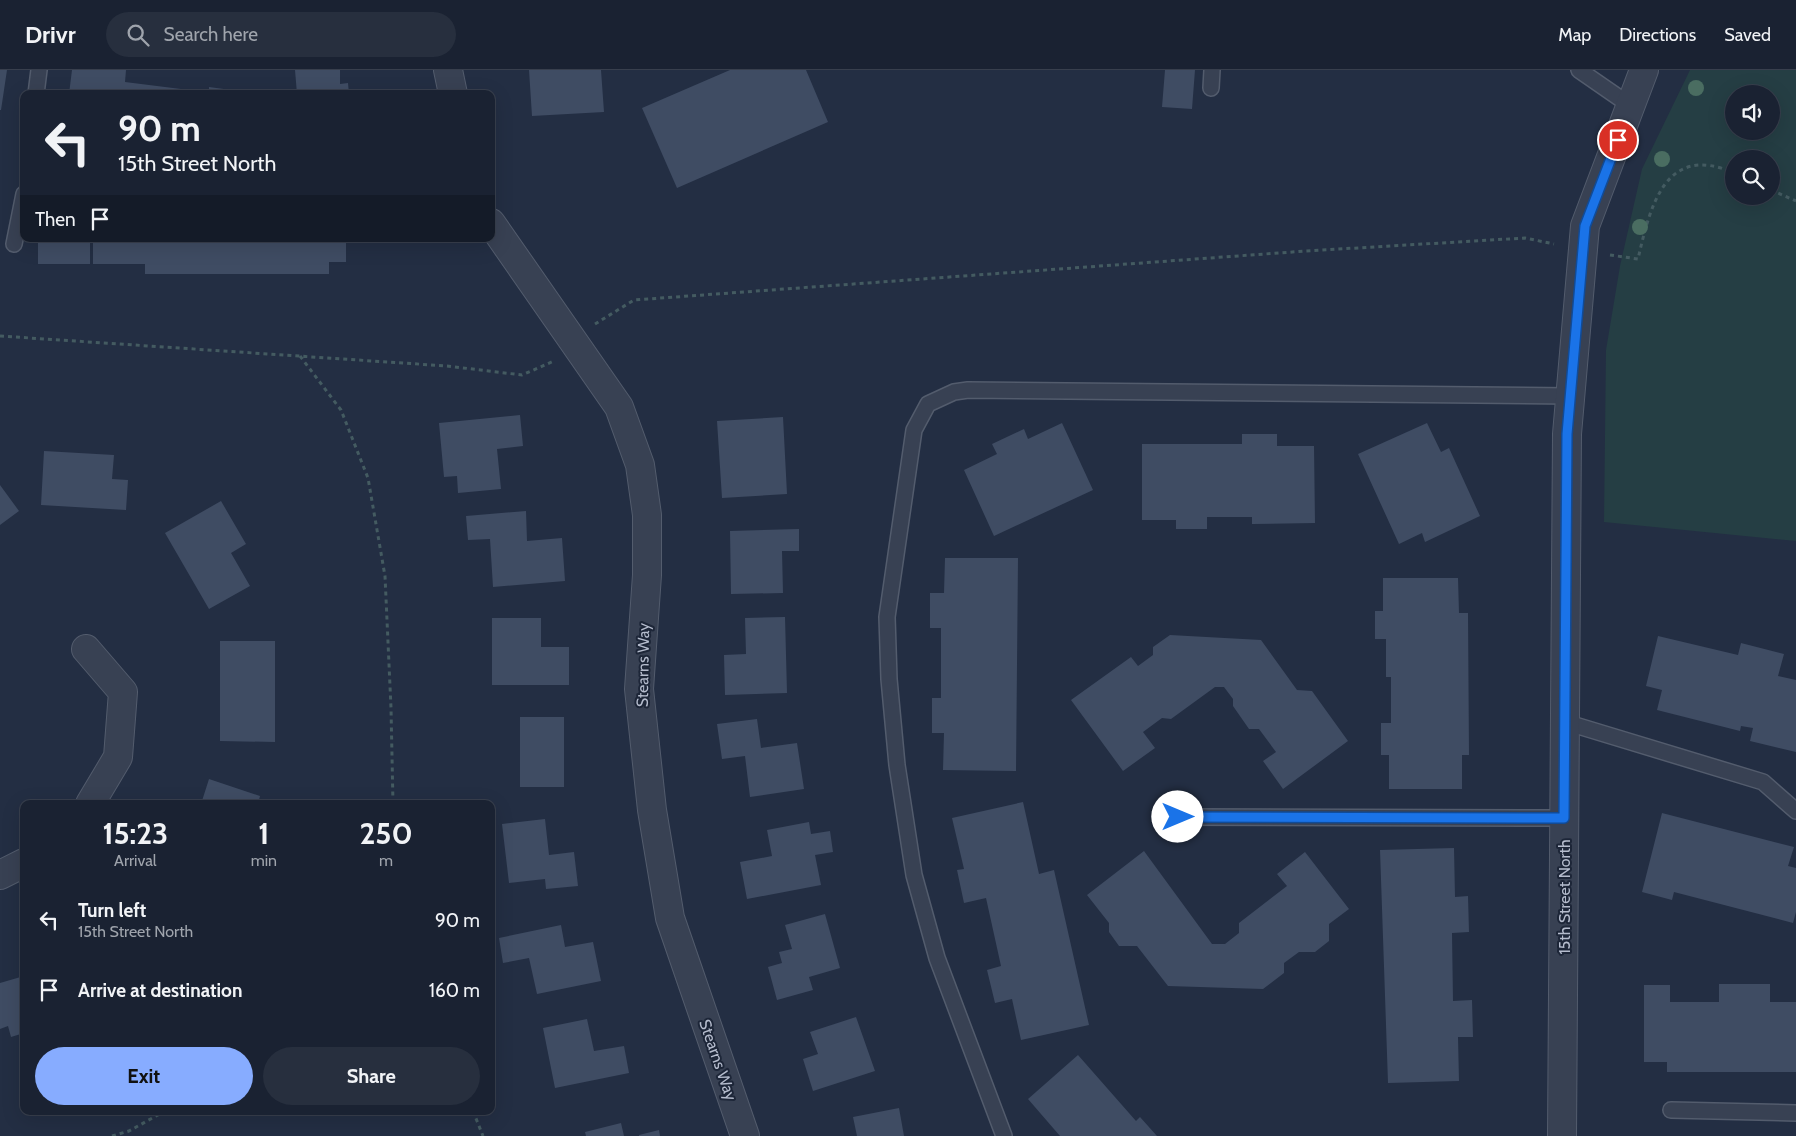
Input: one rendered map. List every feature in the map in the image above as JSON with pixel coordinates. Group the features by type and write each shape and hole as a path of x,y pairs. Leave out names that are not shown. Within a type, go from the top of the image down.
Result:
{"street":[{"path":"448,70 452,90"},
{"name":"15th Street North","path":"1562,1136 1567,434 1585,226 1644,70"},
{"name":"Stearns Way","path":"495,229 619,407 640,465 647,516 647,575 639,689 652,810 670,918 745,1136"},
{"path":"86,648 123,692 118,757 92,800"},
{"path":"0,875 20,865"}],"lane":[{"path":"36,90 39,70"},
{"path":"1211,88 1212,70"},
{"path":"1579,70 1631,106"},
{"path":"14,244 20,214"},
{"path":"1004,1136 934,949 914,875 896,756 889,679 887,617 914,430 928,404 954,392 968,390 1570,396"},
{"path":"1565,722 1762,782 1796,811"},
{"path":"1178,817 1564,818"},
{"path":"1671,1110 1796,1113"}],"path":[{"path":"593,326 634,300 1306,251 1525,238 1583,251 1638,259 1648,214 1661,187 1682,169 1714,164 1725,169"},
{"path":"1780,194 1796,201"},
{"path":"0,336 447,366 522,375 555,360"},
{"path":"299,355 341,410 368,478 384,576 391,708 393,800"},
{"path":"112,1136 129,1130 157,1115"},
{"path":"475,1115 483,1136"}],"green space":[{"path":"1690,70 1796,70 1796,541 1604,522 1606,350 1620,266 1642,169"}],"building":[{"path":"0,70 7,70 1,110 0,110"},
{"path":"72,70 126,70 125,82 181,89 181,90 70,90"},
{"path":"295,70 340,70 340,84 348,83 349,90 297,90"},
{"path":"529,70 601,70 604,112 532,116"},
{"path":"730,70 806,70 828,122 677,188 642,108"},
{"path":"1165,70 1195,70 1192,109 1162,107"},
{"path":"209,87 231,90 209,90"},
{"path":"38,242 90,242 90,264 38,264"},
{"path":"93,242 346,242 346,262 329,262 329,274 145,274 145,264 93,264"},
{"path":"520,415 523,446 497,449 501,489 458,493 457,476 444,477 439,423"},
{"path":"783,417 787,494 722,498 717,421"},
{"path":"1062,423 1093,490 994,536 964,470 997,454 992,444 1024,429 1028,439"},
{"path":"1427,423 1441,452 1449,448 1480,516 1425,542 1422,533 1399,544 1358,454"},
{"path":"1242,434 1277,434 1277,446 1314,446 1315,523 1252,524 1252,517 1207,517 1207,529 1176,529 1176,520 1142,520 1142,444 1242,444"},
{"path":"44,451 114,455 112,479 128,480 126,510 41,505"},
{"path":"0,485 19,511 0,525"},
{"path":"221,501 246,544 231,553 250,586 209,609 165,533"},
{"path":"526,511 527,541 562,538 565,581 493,587 490,539 468,540 466,516"},
{"path":"799,529 799,551 782,551 783,593 731,594 730,531"},
{"path":"945,558 1018,558 1016,771 943,770 944,733 932,733 932,698 941,698 941,628 930,628 930,593 944,593"},
{"path":"1383,578 1458,578 1459,613 1468,613 1469,755 1462,755 1462,789 1389,789 1389,755 1381,755 1381,723 1391,723 1391,677 1386,677 1386,639 1375,639 1375,611 1383,611"},
{"path":"785,617 787,693 725,695 724,655 746,654 745,618"},
{"path":"492,618 541,618 541,647 569,647 569,685 492,685"},
{"path":"1170,635 1261,640 1297,690 1312,691 1348,741 1283,789 1263,761 1276,752 1259,729 1249,729 1233,706 1233,699 1224,687 1215,687 1171,719 1162,718 1143,732 1155,748 1123,771 1071,700 1131,657 1138,666 1153,655 1153,647"},
{"path":"1658,636 1738,655 1741,643 1784,654 1778,676 1796,680 1796,752 1750,741 1753,728 1741,726 1740,731 1657,710 1662,690 1646,686"},
{"path":"220,641 275,641 275,742 220,741"},
{"path":"520,717 564,717 564,787 520,787"},
{"path":"757,719 761,748 797,743 804,789 750,797 745,756 722,759 717,724"},
{"path":"209,779 260,796 259,800 202,800"},
{"path":"1023,802 1039,874 1054,870 1089,1025 1021,1040 1012,999 995,1003 987,970 1001,966 986,898 964,903 957,870 964,869 952,818"},
{"path":"1662,813 1794,847 1788,866 1796,868 1796,912 1793,923 1674,892 1672,900 1642,892"},
{"path":"545,819 549,855 574,852 578,886 546,889 545,879 509,883 502,824"},
{"path":"809,822 811,834 830,831 833,852 815,855 821,885 747,899 740,862 772,856 767,830"},
{"path":"1454,848 1455,897 1468,896 1469,932 1452,933 1453,1001 1472,1000 1473,1037 1458,1037 1459,1081 1388,1083 1380,850"},
{"path":"1144,851 1212,944 1225,944 1239,933 1239,923 1287,886 1277,874 1305,852 1349,909 1329,924 1329,941 1315,952 1299,952 1284,963 1284,973 1263,989 1168,986 1137,946 1119,946 1109,932 1109,923 1087,895"},
{"path":"825,914 840,968 809,977 813,990 777,1000 768,967 782,963 779,952 792,949 785,925"},
{"path":"561,925 565,947 593,942 601,981 537,994 529,958 503,963 499,938"},
{"path":"20,977 20,1034 11,1037 8,1026 0,1029 0,983"},
{"path":"1719,984 1770,984 1770,1002 1796,1002 1796,1072 1667,1072 1667,1062 1644,1062 1644,985 1670,985 1670,1002 1719,1002"},
{"path":"856,1017 875,1071 813,1091 803,1059 818,1054 810,1032"},
{"path":"587,1019 594,1051 624,1046 629,1073 555,1088 543,1028"},
{"path":"1078,1055 1136,1121 1140,1117 1157,1136 1060,1136 1028,1099"},
{"path":"899,1108 904,1136 857,1136 853,1117"},
{"path":"621,1123 624,1136 586,1136 585,1132"},
{"path":"659,1130 660,1136 639,1136 639,1135"}],"route":[{"path":"1178,817 1564,818 1567,434 1570,396 1585,226 1618,140"}]}
